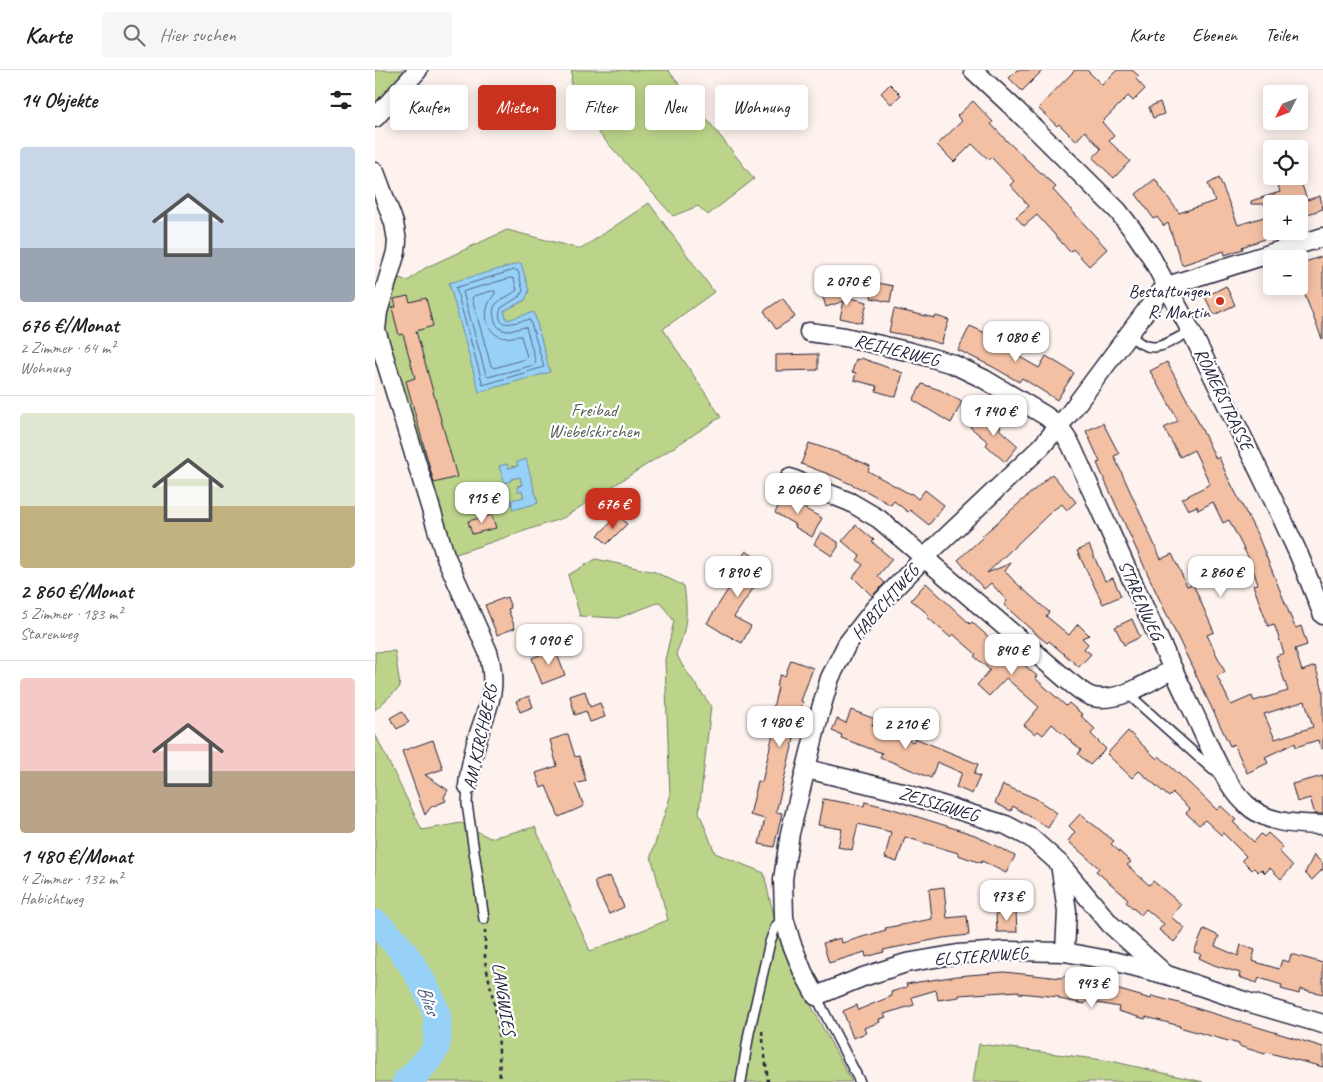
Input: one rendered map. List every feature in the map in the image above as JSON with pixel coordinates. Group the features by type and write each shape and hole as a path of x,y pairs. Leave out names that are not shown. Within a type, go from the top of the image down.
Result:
{"street":[{"path":"375,118 419,70"},
{"name":"RÖMERSTRASSE","path":"973,70 1017,110 1118,211 1150,255 1191,332 1280,514 1323,615"},
{"name":"AM KIRCHBERG","path":"375,172 394,223 397,241 396,252 380,305 376,330 445,555 489,652 493,668 493,697 475,746 467,786"},
{"path":"1167,286 1323,236"},
{"name":"HABICHTWEG","path":"816,996 800,965 784,918 783,879 790,833 820,712 831,678 847,644 875,608 925,557 1041,447 1059,427 1158,295 1167,286"},
{"name":"REIHERWEG","path":"809,332 845,337 953,364 985,379 1026,403 1059,427"},
{"name":"STARENWEG","path":"1059,427 1071,445 1173,669 1224,773 1245,803 1257,813 1273,820 1290,824 1323,825"},
{"path":"790,478 850,502 879,519 1067,680 1091,697 1109,698 1127,693 1173,669"},
{"name":"ZEISIGWEG","path":"807,769 897,791 1007,825 1031,838 1060,864 1110,924 1167,975"},
{"path":"1060,864 1067,911 1065,952"},
{"name":"ELSTERNWEG","path":"816,996 863,976 906,963 958,954 1065,952 1113,961 1167,975 1244,1001 1323,1024"}],"lane":[{"path":"1129,334 1138,343 1150,348 1162,346 1191,332"},
{"name":"STARENWEG","path":"1127,693 1213,770 1224,773"},
{"name":"AM KIRCHBERG","path":"467,786 467,804 484,919"},
{"path":"741,1082 749,1033 770,942 776,926 784,918"},
{"path":"816,996 860,1082"}],"path":[{"name":"LANGWIES","path":"484,919 485,961 498,1022 500,1082"},
{"path":"762,1030 768,1082"}],"green space":[{"path":"375,70 410,70 397,85 390,85 390,92 375,109"},
{"path":"572,70 668,70 680,85 645,85 645,130 705,130 705,117 754,179 708,215 698,206 673,216 596,130 635,130 635,85 571,85"},
{"name":"Freibad Wiebelskirchen","path":"649,203 714,292 663,329 721,417 563,518 450,556 381,330 384,311 399,278 408,281 425,268 507,230 581,249","holes":["449,283 525,300 504,311 507,320","518,466 537,504 524,497 522,491 517,486 522,485 520,476 504,482 508,468"]},
{"path":"596,559 655,572 684,586 686,621 676,653 682,665 711,706 699,812 715,853 764,873 780,933 797,977 852,1082 375,1082 375,734 422,830 461,823 490,838 535,827 590,951 668,920 651,856 670,797 665,660 674,621 660,602 618,618 580,616 568,575"},
{"path":"395,651 400,687 375,710 375,652"},
{"path":"979,1044 1111,1061 1203,1082 973,1082"}],"water":[{"path":"521,263 529,291 525,300 504,311 507,320 534,312 550,372 479,392 449,283"},
{"path":"526,459 538,503 513,510 511,500 524,497 522,491 518,492 517,487 522,485 520,477 504,483 499,466 507,464 508,468 518,466 517,462"}],"building":[{"path":"1017,70 1043,70 1022,91 1009,78"},
{"path":"1075,70 1087,70 1102,85 1117,70 1132,70 1139,76 1136,79 1145,89 1133,101 1128,96 1102,122 1114,136 1109,141 1130,161 1114,178 1093,158 1101,149 1085,131 1076,141 1059,124 1057,126 1038,108"},
{"path":"890,84 901,95 891,104 881,93"},
{"path":"973,101 993,122 991,124 1007,141 1056,187 1053,190 1107,249 1089,266 1073,249 1070,252 1037,215 1024,226 1016,217 1029,206 1010,185 1014,181 991,157 989,160 972,144 954,162 937,145 962,121 957,116"},
{"path":"1160,102 1164,114 1153,118 1149,107"},
{"path":"1219,178 1238,225 1263,217 1263,240 1225,255 1224,251 1182,265 1168,223 1164,226 1157,217 1154,219 1136,194 1155,179 1179,213 1215,201 1208,184"},
{"path":"1278,185 1302,185 1305,195 1270,195 1280,192"},
{"path":"1320,196 1323,209 1308,214 1308,200"},
{"path":"1263,197 1263,204 1251,204 1251,201"},
{"path":"1323,256 1323,339 1305,295 1308,295 1308,261"},
{"path":"874,282 893,286 890,302 871,298"},
{"name":"Bestattungen R. Martin","path":"1226,286 1235,305 1214,315 1205,297"},
{"path":"821,291 867,302 862,323 840,318 844,301 826,307"},
{"path":"408,296 410,302 426,298 433,326 416,331 457,477 434,483 406,381 415,378 403,334 399,335 392,308 396,307 394,299"},
{"path":"783,298 795,317 776,329 764,311"},
{"path":"894,309 949,320 941,344 889,332"},
{"path":"970,326 1001,340 1002,338 1015,346 1011,352 1039,368 1046,356 1074,373 1057,400 1022,378 1019,382 958,350"},
{"path":"818,354 818,370 776,371 776,355"},
{"path":"861,358 903,373 896,397 876,391 877,386 854,380 856,373 852,372 856,359 860,360"},
{"path":"1167,362 1216,459 1219,457 1258,536 1294,625 1296,628 1301,626 1307,645 1295,649 1302,671 1315,666 1323,690 1323,748 1321,749 1318,740 1296,747 1295,743 1265,757 1268,763 1247,773 1234,744 1230,746 1105,481 1097,463 1100,462 1086,431 1103,423 1119,454 1114,456 1161,559 1172,554 1187,586 1193,584 1214,632 1207,635 1225,672 1217,676 1231,705 1252,696 1254,701 1288,691 1276,656 1284,653 1274,624 1268,626 1253,585 1258,584 1249,559 1229,520 1223,523 1213,502 1198,510 1197,506 1188,510 1182,499 1210,484 1194,450 1180,457 1164,428 1178,421 1150,371","holes":["1305,701 1313,727 1275,739 1264,714"]},
{"path":"922,384 940,390 962,402 951,423 913,400"},
{"path":"984,412 1018,446 1005,462 986,445 988,442 970,427"},
{"path":"809,443 848,456 870,466 868,471 911,493 918,499 925,490 944,505 929,525 910,510 908,512 894,501 891,505 831,475 801,464"},
{"path":"1052,474 1076,502 1067,510 1062,504 1053,510 987,573 1011,563 1005,571 1049,612 1046,616 1069,635 1078,624 1089,635 1082,638 1088,644 1084,649 1091,654 1079,667 1049,641 1047,643 1004,605 1007,601 991,583 984,589 958,560 982,536"},
{"path":"785,493 807,505 805,509 822,518 812,537 775,513"},
{"path":"492,515 496,528 472,534 468,521"},
{"path":"619,515 627,524 607,544 598,535"},
{"path":"856,525 892,559 878,576 885,583 872,596 853,577 863,565 857,560 860,556 842,541"},
{"path":"821,532 838,542 838,547 832,556 814,544"},
{"path":"1089,545 1105,581 1113,578 1121,596 1103,604 1077,551"},
{"path":"746,551 768,566 734,617 751,626 742,643 707,623 741,569 736,565"},
{"path":"926,583 970,624 972,622 1019,665 1021,662 1037,676 1035,678 1066,706 1069,703 1083,715 1081,716 1095,729 1091,734 1106,749 1090,765 1078,754 1081,750 1052,724 1043,735 1038,731 1035,734 1024,725 1039,707 1006,678 989,696 977,685 990,670 974,656 976,654 953,634 950,637 927,617 929,615 911,600"},
{"path":"507,597 511,608 508,609 515,628 497,635 485,605"},
{"path":"1132,619 1140,637 1124,645 1115,627"},
{"path":"555,649 565,675 542,684 532,658"},
{"path":"791,660 813,668 801,701 803,702 776,812 782,813 774,847 759,844 765,819 750,815 758,781 762,782 775,725 769,724 778,687 776,686 780,675 785,676"},
{"path":"585,691 590,707 600,703 605,717 590,722 586,711 575,715 570,696"},
{"path":"529,696 533,707 520,712 516,701"},
{"path":"851,710 875,719 872,725 913,742 915,738 978,764 974,774 980,776 972,794 956,787 962,773 937,762 931,778 880,757 882,753 841,738 842,735 832,731 837,719 846,723"},
{"path":"402,711 409,722 397,729 390,718"},
{"path":"1128,731 1157,759 1159,756 1217,810 1221,806 1236,820 1233,822 1254,842 1261,834 1264,837 1268,833 1283,847 1279,851 1293,866 1281,879 1270,868 1265,873 1261,869 1258,872 1254,868 1252,870 1242,860 1246,856 1223,833 1221,835 1205,820 1199,825 1186,813 1190,809 1173,793 1169,797 1139,771 1132,778 1107,754"},
{"path":"568,734 575,757 579,756 586,781 575,784 584,806 559,817 546,786 541,788 536,773 557,766 550,740"},
{"path":"433,740 443,769 425,775 448,790 444,797 446,801 431,807 425,815 402,751"},
{"path":"1323,776 1323,814 1315,814 1310,798 1297,802 1292,784"},
{"path":"1003,785 1035,798 1057,813 1048,828 1013,806 1011,811 995,803"},
{"path":"823,799 864,806 865,802 890,808 975,835 1015,856 1006,873 982,861 981,863 958,855 958,853 905,837 897,862 885,858 891,832 858,824 852,850 838,847 842,829 818,825"},
{"path":"1080,814 1114,841 1111,844 1131,862 1127,865 1149,885 1153,881 1181,904 1171,917 1185,928 1174,942 1159,930 1164,924 1146,909 1141,915 1126,902 1128,899 1096,871 1099,868 1068,841 1075,832 1069,826"},
{"path":"1314,855 1323,864 1323,869 1312,880 1305,873"},
{"path":"610,876 624,907 609,914 594,882"},
{"path":"944,887 947,918 967,916 969,935 943,938 883,950 884,952 866,957 865,952 829,963 823,943 841,938 842,943 886,930 885,928 932,919 929,889"},
{"path":"1016,912 1017,932 997,932 996,913"},
{"path":"1204,929 1219,936 1215,946 1238,956 1241,945 1255,950 1252,961 1279,969 1282,960 1289,962 1291,954 1323,963 1323,994 1300,989 1299,994 1281,989 1282,985 1259,978 1257,983 1239,977 1240,973 1199,958 1201,954 1194,952"},
{"path":"1004,972 1062,978 1063,976 1116,986 1116,989 1151,999 1152,996 1179,1003 1323,1047 1323,1067 1266,1052 1265,1054 1180,1026 1146,1017 1145,1019 1118,1011 1119,1007 1086,1001 1085,1004 1059,999 1059,997 1019,993 1019,991 959,995 959,997 938,1000 936,990 912,997 914,1005 884,1014 886,1017 879,1019 880,1022 864,1028 866,1033 853,1038 843,1011 857,1005 858,1010 892,996 891,992 907,987 906,984 957,976"}],"waterway":[{"name":"Blies","path":"375,923 403,951 426,988 437,1015 436,1047 423,1065 406,1082"}],"place":[{"name":"Bestattungen R. Martin","path":"1220,301"}]}
